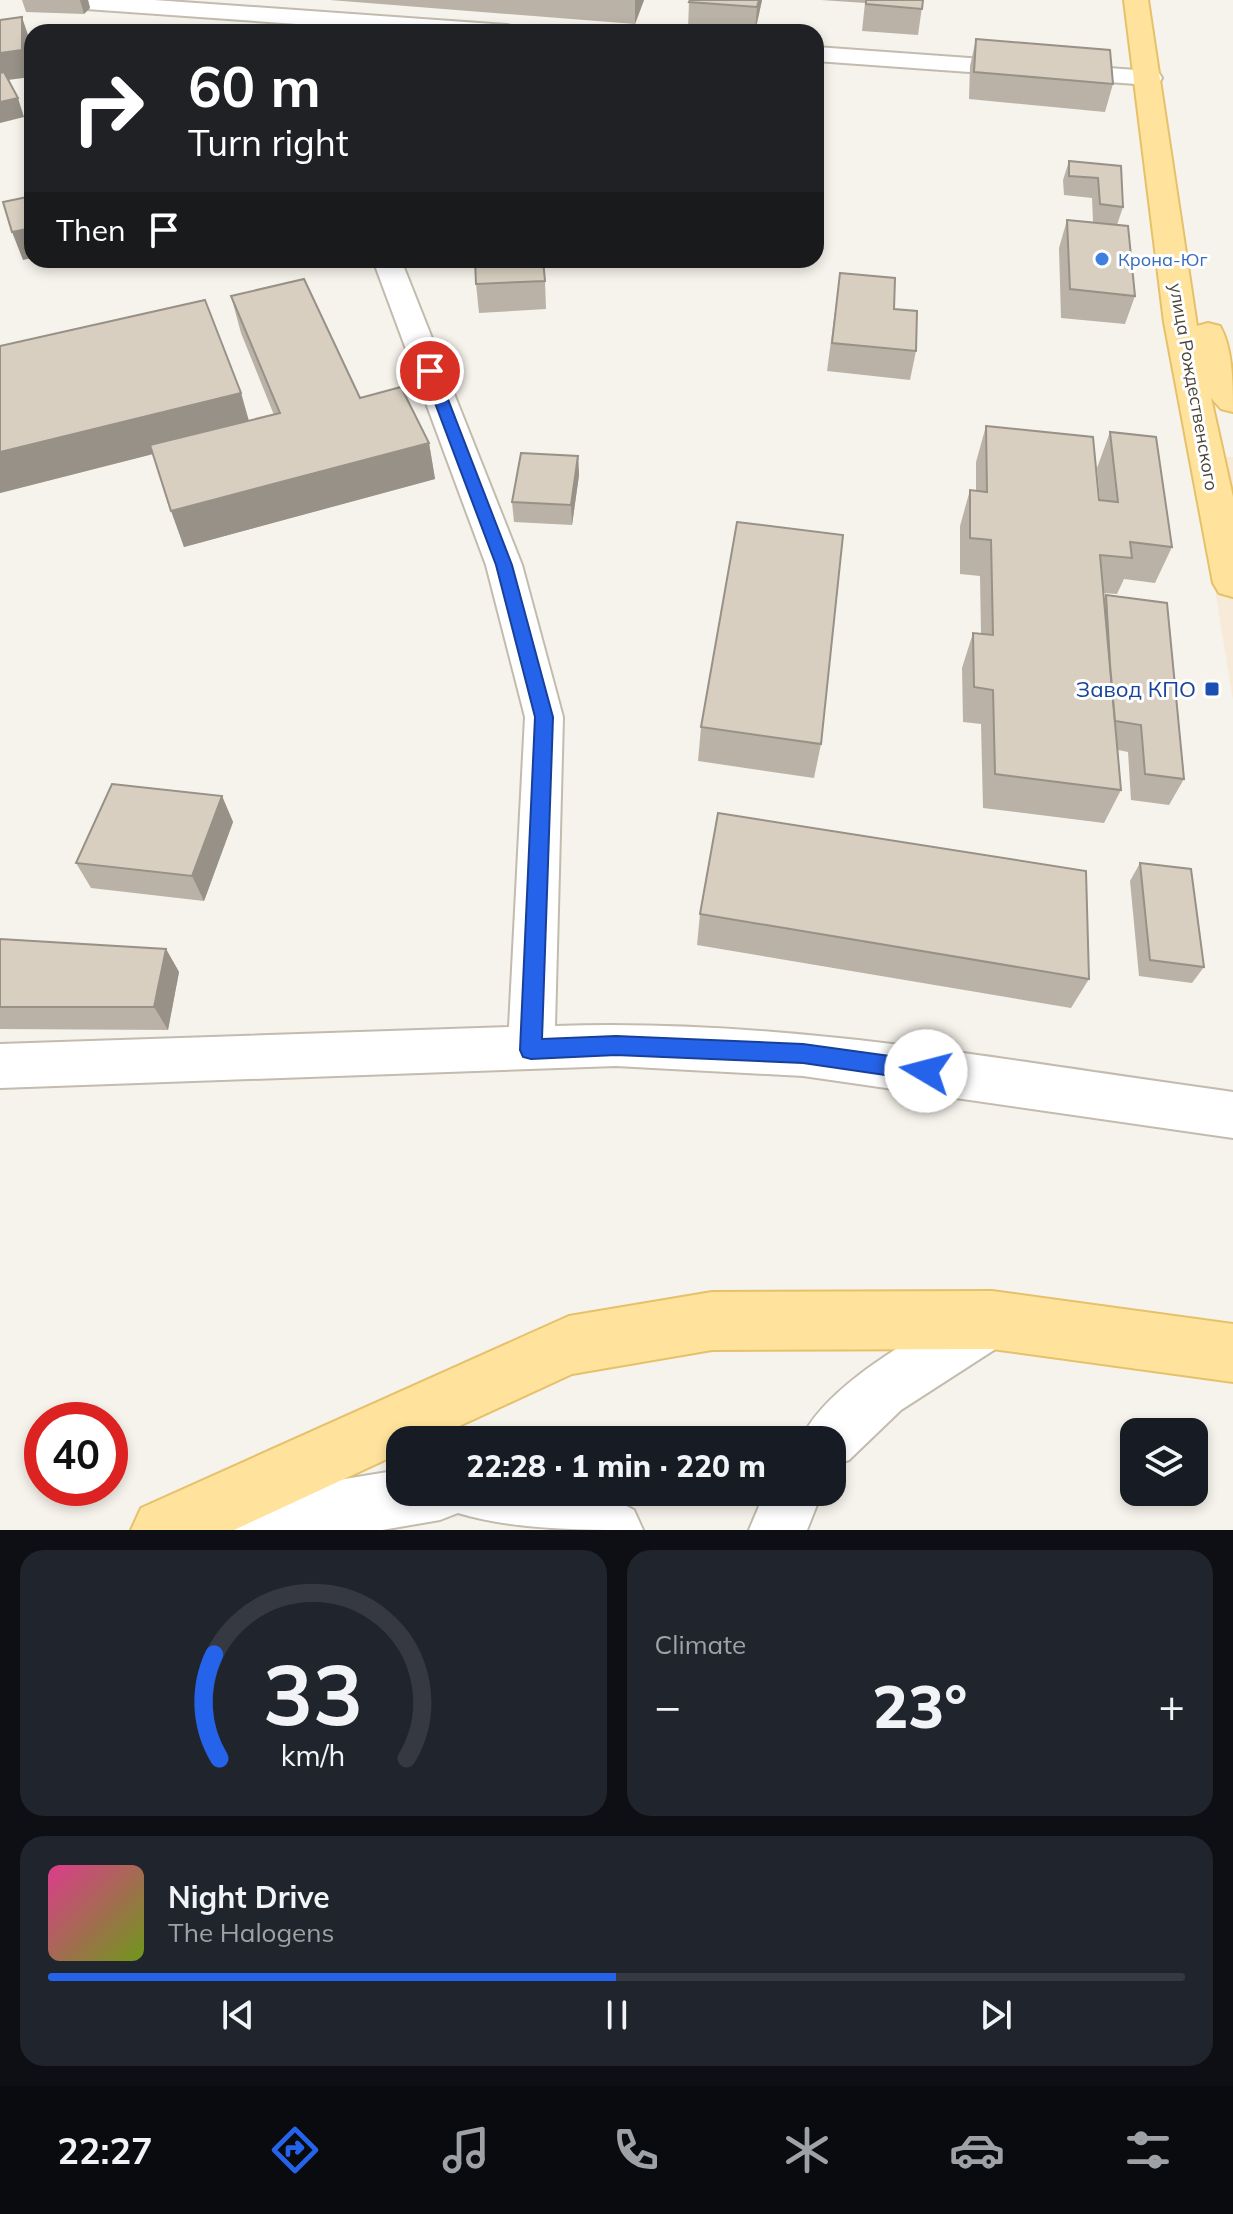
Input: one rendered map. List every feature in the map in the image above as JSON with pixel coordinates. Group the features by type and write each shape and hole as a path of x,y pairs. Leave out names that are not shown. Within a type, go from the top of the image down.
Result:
{"main road":[{"name":"улица Рождественского","path":"1136,0 1150,78 1159,173 1187,368 1233,583"},
{"path":"1159,173 1186,197 1216,382 1233,401"},
{"path":"163,1530 569,1345 712,1321 992,1320 1233,1353"}],"street":[{"path":"58,0 395,24"},
{"path":"824,55 1150,78"},
{"path":"390,268 504,565 544,717 531,1050"},
{"path":"0,1066 616,1045 803,1054 1233,1115"},
{"path":"844,1426 882,1391 992,1320"},
{"path":"209,1530 386,1501"},
{"path":"568,1506 614,1530"},
{"path":"778,1530 788,1506"}],"shaded area":[{"path":"1193,455 1233,457 1233,700"}],"building":[{"path":"690,0 759,0 757,7"},
{"path":"866,0 923,0 922,9 866,4"},
{"path":"22,17 22,50 0,53 0,20"},
{"path":"976,39 1110,50 1113,84 974,72"},
{"path":"4,72 18,98 0,102 0,73"},
{"path":"1069,161 1121,166 1123,207 1100,204 1098,178 1069,176"},
{"path":"24,198 24,230 12,232 3,202"},
{"path":"1067,220 1128,226 1135,296 1070,289"},
{"path":"475,268 544,268 545,281 476,284"},
{"path":"840,273 895,278 894,309 917,311 916,351 832,343"},
{"path":"304,279 360,398 401,387 429,443 171,511 150,445 280,413 231,296"},
{"path":"205,300 241,393 0,452 0,346"},
{"path":"986,426 1093,437 1099,500 1118,502 1110,432 1156,437 1172,547 1130,542 1132,558 1100,555 1121,790 995,774 993,690 974,687 973,633 993,635 991,540 970,538 970,490 987,492"},
{"path":"521,453 578,456 571,505 512,502"},
{"path":"737,522 843,535 821,744 701,727"},
{"path":"1106,595 1167,603 1184,779 1145,774 1141,725 1115,721"},
{"path":"112,784 222,796 192,876 76,863"},
{"path":"718,813 1086,871 1089,979 700,914"},
{"path":"1140,863 1191,869 1204,967 1150,960"},
{"path":"0,939 166,949 154,1007 0,1007"}],"place":[{"name":"Крона-Юг","path":"1102,259"},
{"name":"Завод КПО","path":"1212,689"}],"route":[{"path":"430,371 504,565 544,717 531,1050 616,1045 803,1054 926,1071"}]}
